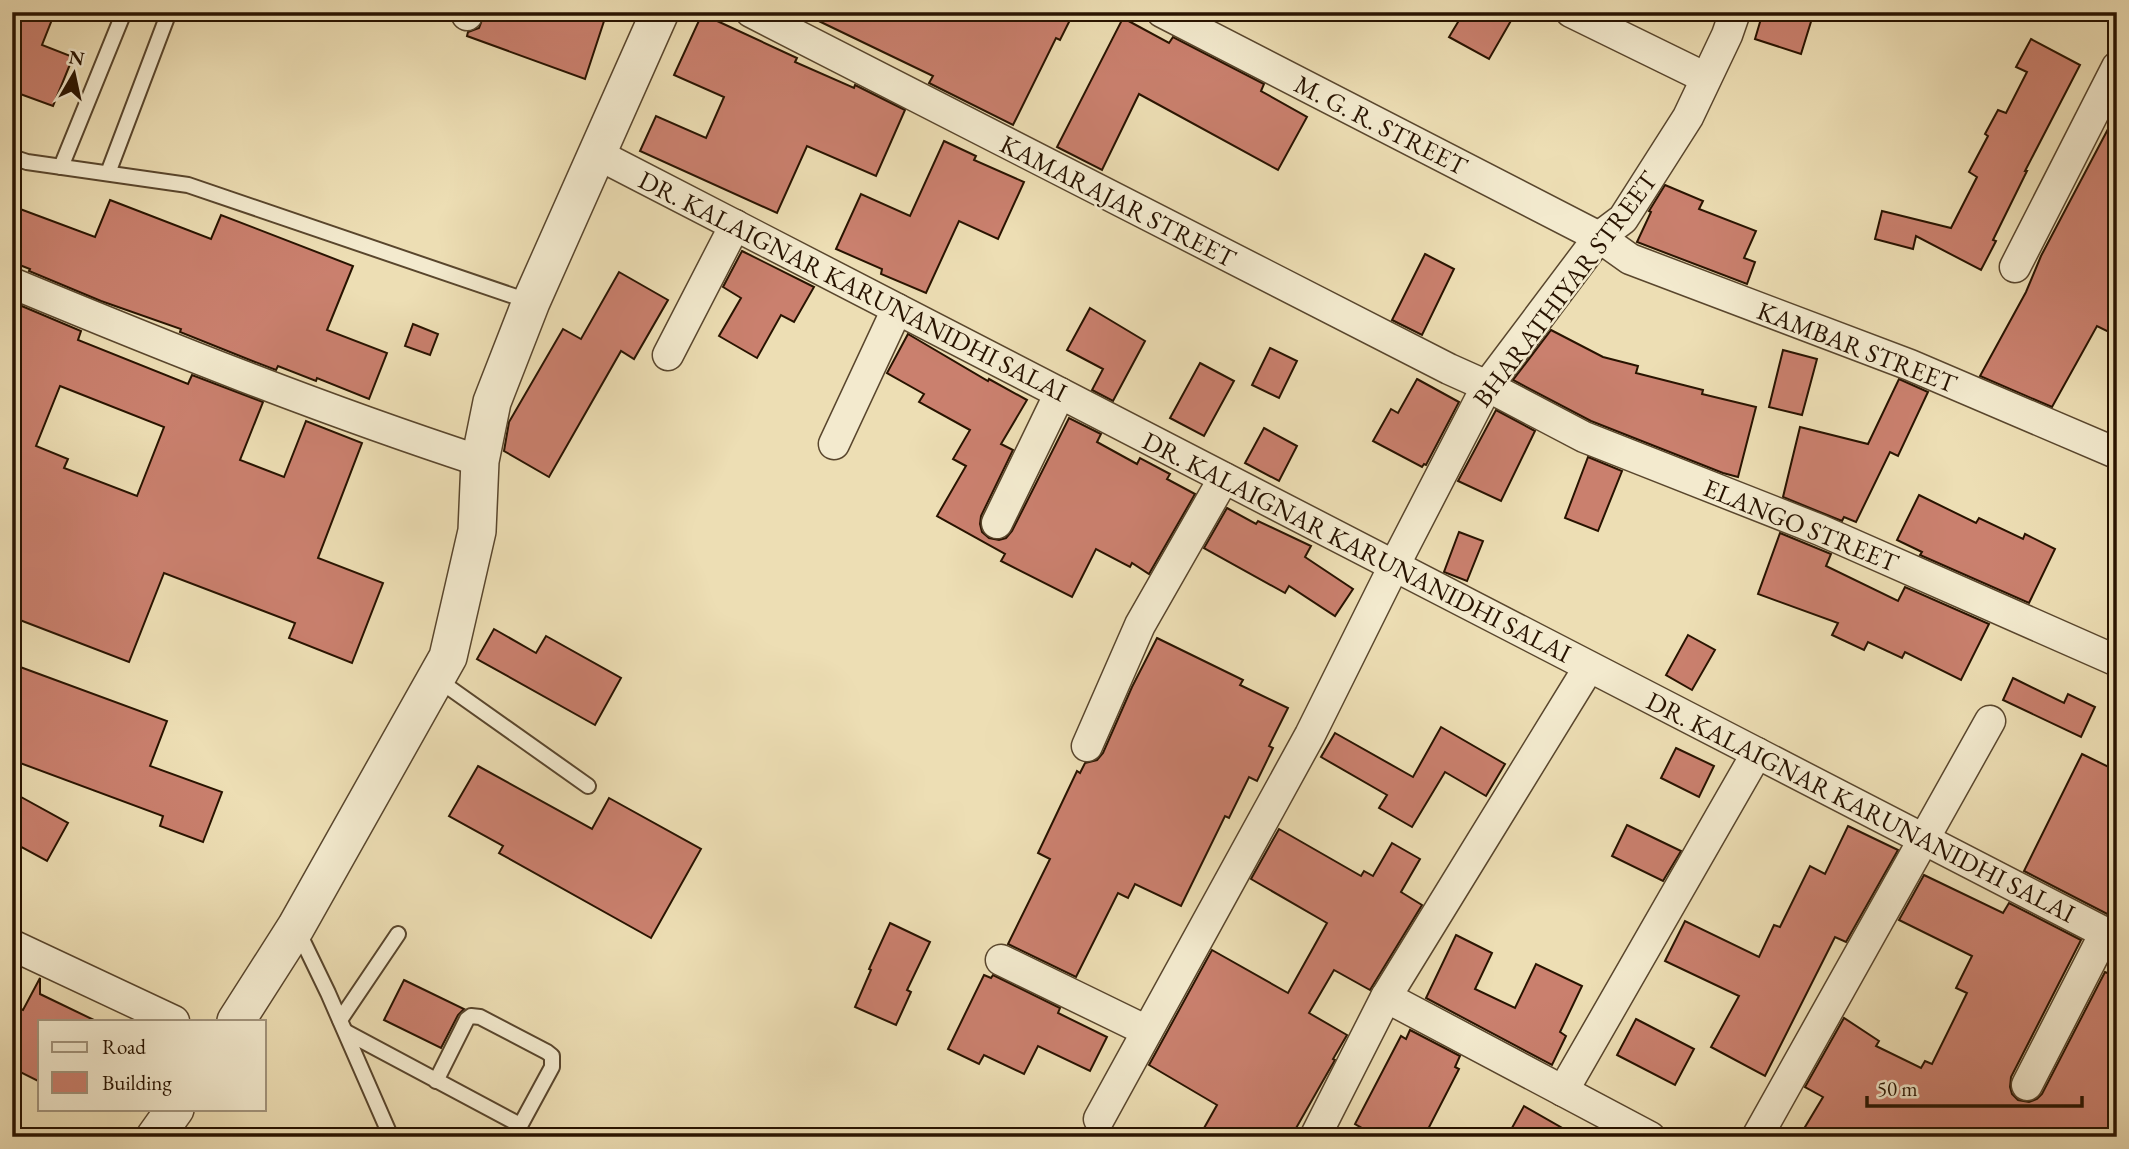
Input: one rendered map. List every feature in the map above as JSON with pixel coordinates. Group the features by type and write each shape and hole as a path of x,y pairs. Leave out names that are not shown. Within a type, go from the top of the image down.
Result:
{"street":[{"path":"237,1020 296,927 448,657 477,531 480,461 492,402 531,302 660,12"},
{"name":"KAMARAJAR STREET","path":"751,12 1255,271 1487,386"},
{"name":"M. G. R. STREET","path":"1163,12 1599,237"},
{"path":"1571,12 1706,78"},
{"name":"BHARATHIYAR STREET","path":"1098,1119 1310,735 1487,386 1599,237 1623,219 1688,117 1735,12"},
{"path":"2015,267 2117,67"},
{"name":"DR. KALAIGNAR KARUNANIDHI SALAI","path":"597,154 2111,936"},
{"path":"668,355 735,225"},
{"name":"KAMBAR STREET","path":"1599,237 1630,259 1910,365 2116,453"},
{"path":"12,283 167,347 480,461"},
{"path":"834,444 897,309"},
{"name":"ELANGO STREET","path":"1487,386 1584,437 1820,530 2117,661"},
{"path":"997,523 1060,393"},
{"path":"1087,746 1140,625 1224,478"},
{"path":"1315,1137 1386,998 1589,667"},
{"path":"1757,1137 1990,721"},
{"path":"1563,1091 1757,753"},
{"path":"2027,1085 2111,936"},
{"path":"12,945 172,1020"},
{"path":"1001,960 1147,1031"},
{"path":"1386,998 1650,1137"},
{"path":"155,1137 174,1110"}],"lane":[{"path":"61,167 124,12"},
{"path":"108,173 169,12"},
{"path":"12,157 27,162 188,185 531,302"},
{"path":"436,678 588,786"},
{"path":"296,927 391,1137"},
{"path":"343,1026 398,934"},
{"path":"343,1026 517,1131 552,1067 552,1056 480,1017 471,1016 436,1080"}],"building":[{"path":"12,12 55,12 42,45 73,57 53,106 12,91"},
{"path":"485,12 607,12 585,79 467,36 468,32 479,28"},
{"path":"800,12 1074,12 1060,40 1056,38 1013,125 929,83 933,76"},
{"path":"1464,12 1516,12 1489,59 1449,37"},
{"path":"1763,12 1814,12 1801,54 1755,39"},
{"path":"702,14 797,58 795,62 854,88 855,85 905,110 876,176 807,146 777,213 640,151 656,116 706,138 724,97 674,75"},
{"path":"1123,18 1169,43 1173,37 1264,84 1261,91 1307,117 1278,170 1139,94 1102,170 1057,147"},
{"path":"2031,39 2080,65 2025,171 1981,270 1916,236 1913,249 1875,239 1882,211 1951,228 1977,177 1969,172 1988,136 1985,134 1998,110 2006,113 2027,72 2016,67"},
{"path":"2117,112 2117,336 2097,326 2052,407 1980,376 2026,292 2041,256"},
{"path":"944,141 976,156 974,160 1024,182 998,239 959,221 926,293 881,274 882,269 836,249 861,194 910,216"},
{"path":"1665,185 1703,201 1699,209 1756,231 1744,258 1755,262 1747,284 1637,242 1651,212 1649,211"},
{"path":"110,200 211,239 221,215 353,266 327,330 387,353 369,399 317,378 316,381 278,366 276,370 180,332 181,329 101,301 12,262 12,206 95,237"},
{"path":"742,251 814,287 794,322 781,315 757,358 719,336 741,298 723,287"},
{"path":"1425,254 1454,269 1422,335 1392,320"},
{"path":"619,272 668,300 634,359 621,351 549,477 504,451 509,422 563,329 581,339"},
{"path":"17,304 81,331 78,340 188,384 192,375 263,402 240,460 284,477 306,421 362,443 318,558 383,583 352,663 289,638 295,623 164,573 129,662 12,617 12,315","holes":["60,386 164,427 137,496 64,468 68,459 36,446"]},
{"path":"1090,308 1145,341 1113,401 1092,390 1103,369 1067,350"},
{"path":"413,324 438,334 430,355 405,346"},
{"path":"1551,330 1603,357 1638,366 1636,373 1703,390 1702,394 1756,407 1738,477 1591,421 1513,380"},
{"path":"908,334 988,381 989,379 1027,400 1001,444 1013,450 981,516 982,532 989,538 1006,538 1012,531 1069,418 1101,434 1097,442 1137,464 1140,458 1170,474 1167,479 1195,494 1149,574 1132,563 1130,567 1096,549 1072,597 1001,561 1005,554 937,516 966,466 953,459 970,430 919,402 924,394 887,373"},
{"path":"1270,348 1297,361 1279,398 1252,385"},
{"path":"1783,350 1817,359 1802,415 1769,407"},
{"path":"1200,363 1234,381 1204,436 1170,418"},
{"path":"1417,379 1459,402 1426,465 1422,467 1373,441 1391,409 1398,413"},
{"path":"1899,379 1928,392 1898,456 1890,452 1856,522 1844,517 1842,521 1783,497 1800,427 1868,444"},
{"path":"1496,410 1535,431 1501,501 1458,481"},
{"path":"1264,428 1297,446 1279,481 1245,463"},
{"path":"1588,457 1622,471 1598,531 1565,518"},
{"path":"1919,495 1976,523 1979,518 2023,539 2025,534 2055,549 2029,603 1920,555 1922,552 1897,540"},
{"path":"1227,508 1256,524 1258,521 1311,546 1305,557 1353,589 1335,616 1289,586 1285,593 1204,548"},
{"path":"1459,532 1483,541 1467,581 1444,572"},
{"path":"1780,533 1831,554 1826,566 1898,601 1905,587 1989,624 1961,680 1905,652 1902,658 1868,642 1864,650 1832,635 1838,623 1758,594"},
{"path":"494,629 536,653 546,636 621,678 595,725 477,659"},
{"path":"1688,635 1715,650 1692,690 1666,675"},
{"path":"1157,638 1243,680 1240,685 1288,708 1269,746 1273,748 1257,781 1249,777 1229,818 1225,816 1181,906 1135,884 1128,898 1118,893 1076,977 1008,944 1050,859 1038,853 1077,771 1080,773 1085,763 1097,760 1103,753"},
{"path":"12,664 167,721 150,766 222,792 203,842 160,826 163,816 12,760"},
{"path":"2013,678 2064,703 2068,694 2095,707 2081,737 2003,700"},
{"path":"1441,727 1505,764 1486,796 1445,772 1412,827 1379,808 1387,795 1321,757 1335,733 1413,777"},
{"path":"1676,748 1714,766 1699,797 1661,778"},
{"path":"2082,754 2117,771 2117,919 2024,871"},
{"path":"478,766 592,829 609,798 701,849 651,938 499,853 503,846 449,816"},
{"path":"12,792 68,823 47,861 12,842"},
{"path":"1627,825 1681,851 1663,881 1612,856"},
{"path":"1848,826 1898,850 1846,942 1835,937 1765,1076 1711,1047 1739,996 1665,961 1685,921 1759,957 1774,925 1780,927 1810,866 1825,874"},
{"path":"1279,829 1361,876 1364,871 1373,876 1392,843 1420,859 1401,892 1422,905 1370,990 1334,970 1309,1013 1347,1035 1291,1137 1199,1137 1217,1105 1149,1065 1212,950 1288,993 1327,923 1251,879"},
{"path":"1924,875 2003,913 2009,903 2081,940 2011,1077 2012,1094 2018,1100 2029,1102 2042,1094 2105,972 2117,977 2117,1137 1799,1137 1823,1097 1805,1087 1844,1018 1879,1041 1876,1046 1921,1068 1925,1061 1932,1064 1967,993 1956,988 1972,956 1899,920"},
{"path":"890,923 930,942 907,990 911,992 896,1025 855,1007"},
{"path":"1456,935 1492,953 1475,989 1515,1008 1536,964 1582,986 1560,1032 1566,1036 1552,1065 1426,998"},
{"path":"984,975 991,978 993,975 1060,1008 1058,1013 1107,1037 1090,1071 1038,1046 1024,1074 984,1055 979,1064 948,1049"},
{"path":"40,978 40,994 94,1020 38,1020 38,1081 12,1068 12,1005 23,1010"},
{"path":"404,980 464,1009 458,1015 441,1048 384,1020"},
{"path":"1636,1019 1694,1049 1675,1085 1617,1055"},
{"path":"1410,1030 1460,1056 1455,1067 1459,1069 1424,1137 1378,1137 1355,1124 1401,1036 1406,1039"},
{"path":"1524,1106 1578,1137 1507,1137"}]}
